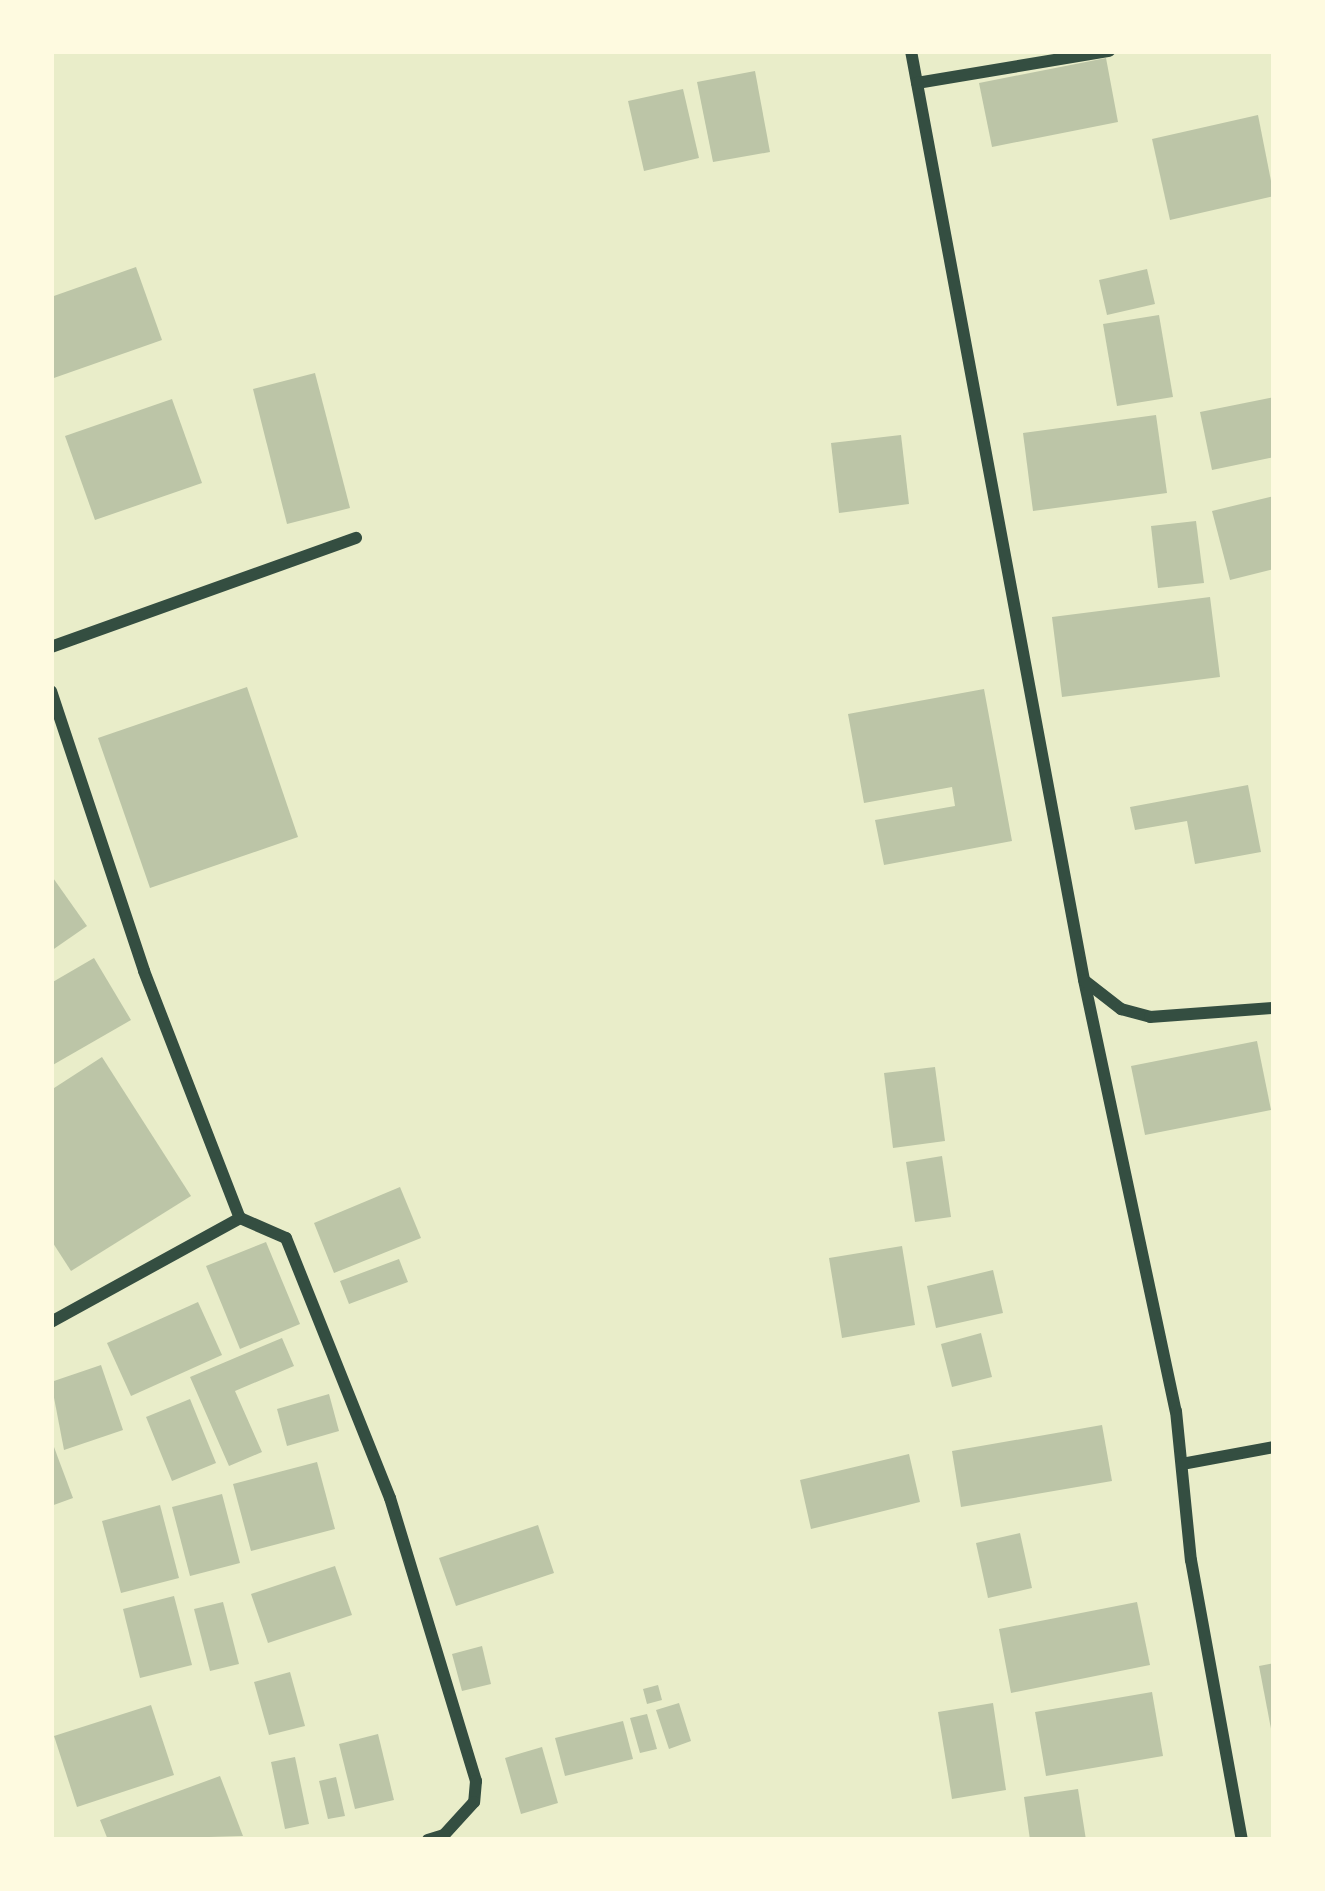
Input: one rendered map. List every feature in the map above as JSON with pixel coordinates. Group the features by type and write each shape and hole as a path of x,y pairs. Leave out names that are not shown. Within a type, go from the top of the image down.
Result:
{"street":[{"path":"911,51 1084,980 1182,1464 1191,1561 1242,1840"},
{"path":"917,83 1109,51"},
{"path":"51,647 356,538"},
{"path":"51,691 144,971 239,1218 286,1238 390,1498 463,1736 474,1802 444,1835 428,1840"},
{"path":"1084,980 1121,1009 1150,1017 1274,1008"},
{"path":"51,1322 239,1218"},
{"path":"1182,1464 1274,1447"}],"building":[{"path":"1106,58 1118,122 992,147 979,83"},
{"path":"755,71 770,152 713,162 697,82"},
{"path":"683,89 699,158 644,171 628,101"},
{"path":"1258,115 1274,196 1170,220 1152,139"},
{"path":"136,267 162,340 51,379 51,297"},
{"path":"1147,269 1155,304 1107,315 1099,280"},
{"path":"1159,315 1173,397 1117,406 1103,324"},
{"path":"315,373 350,508 287,524 253,389"},
{"path":"1274,397 1274,457 1212,470 1200,412"},
{"path":"172,399 202,483 95,520 65,436"},
{"path":"1156,415 1167,493 1033,511 1023,433"},
{"path":"901,435 909,504 839,513 831,443"},
{"path":"1274,496 1274,569 1230,580 1212,511"},
{"path":"1196,521 1204,583 1158,588 1151,526"},
{"path":"1210,597 1220,677 1062,697 1052,617"},
{"path":"247,687 298,837 150,888 98,738"},
{"path":"984,689 1012,841 884,865 875,820 955,806 952,787 864,803 848,714"},
{"path":"1248,785 1261,852 1195,864 1187,821 1135,830 1130,807"},
{"path":"51,875 87,926 51,951"},
{"path":"94,958 131,1020 51,1066 51,983"},
{"path":"1257,1041 1271,1110 1145,1135 1131,1066"},
{"path":"102,1057 191,1196 71,1271 51,1240 51,1090"},
{"path":"935,1067 945,1141 893,1148 884,1073"},
{"path":"942,1156 951,1217 915,1222 906,1162"},
{"path":"400,1187 421,1238 334,1273 314,1223"},
{"path":"266,1242 300,1324 240,1349 206,1266"},
{"path":"902,1246 915,1325 842,1338 829,1258"},
{"path":"399,1259 408,1282 349,1304 340,1281"},
{"path":"993,1270 1003,1313 936,1328 927,1286"},
{"path":"198,1302 222,1355 131,1396 107,1343"},
{"path":"981,1333 992,1377 952,1387 941,1344"},
{"path":"282,1338 294,1366 235,1391 262,1452 229,1466 190,1377"},
{"path":"101,1365 123,1430 64,1450 51,1382"},
{"path":"329,1394 339,1431 287,1446 277,1409"},
{"path":"190,1399 216,1463 172,1481 146,1417"},
{"path":"1102,1425 1112,1481 961,1507 952,1451"},
{"path":"51,1439 73,1498 51,1506"},
{"path":"909,1454 920,1502 811,1529 800,1480"},
{"path":"317,1462 335,1529 251,1551 233,1484"},
{"path":"222,1494 240,1563 190,1576 172,1507"},
{"path":"160,1505 179,1578 121,1593 102,1521"},
{"path":"538,1525 554,1573 456,1606 439,1558"},
{"path":"1020,1533 1032,1588 988,1598 976,1543"},
{"path":"335,1566 352,1615 268,1643 251,1594"},
{"path":"174,1596 192,1665 140,1678 123,1609"},
{"path":"223,1602 239,1664 210,1671 194,1609"},
{"path":"1137,1602 1150,1665 1011,1693 999,1629"},
{"path":"482,1646 491,1684 462,1691 452,1654"},
{"path":"1274,1663 1274,1734 1272,1734 1259,1666"},
{"path":"290,1672 305,1726 269,1735 254,1682"},
{"path":"658,1685 662,1700 647,1704 643,1689"},
{"path":"1152,1692 1163,1756 1046,1776 1035,1712"},
{"path":"679,1703 691,1741 669,1749 656,1710"},
{"path":"993,1703 1006,1790 952,1799 938,1712"},
{"path":"151,1705 174,1775 77,1807 54,1736"},
{"path":"647,1714 657,1749 640,1753 630,1718"},
{"path":"623,1721 633,1759 565,1776 555,1738"},
{"path":"378,1734 394,1800 355,1809 339,1744"},
{"path":"542,1747 558,1803 521,1814 505,1758"},
{"path":"295,1757 309,1824 285,1829 271,1762"},
{"path":"220,1776 243,1836 108,1840 100,1820"},
{"path":"336,1777 345,1816 328,1819 319,1781"},
{"path":"1078,1789 1086,1840 1030,1840 1024,1797"}]}
